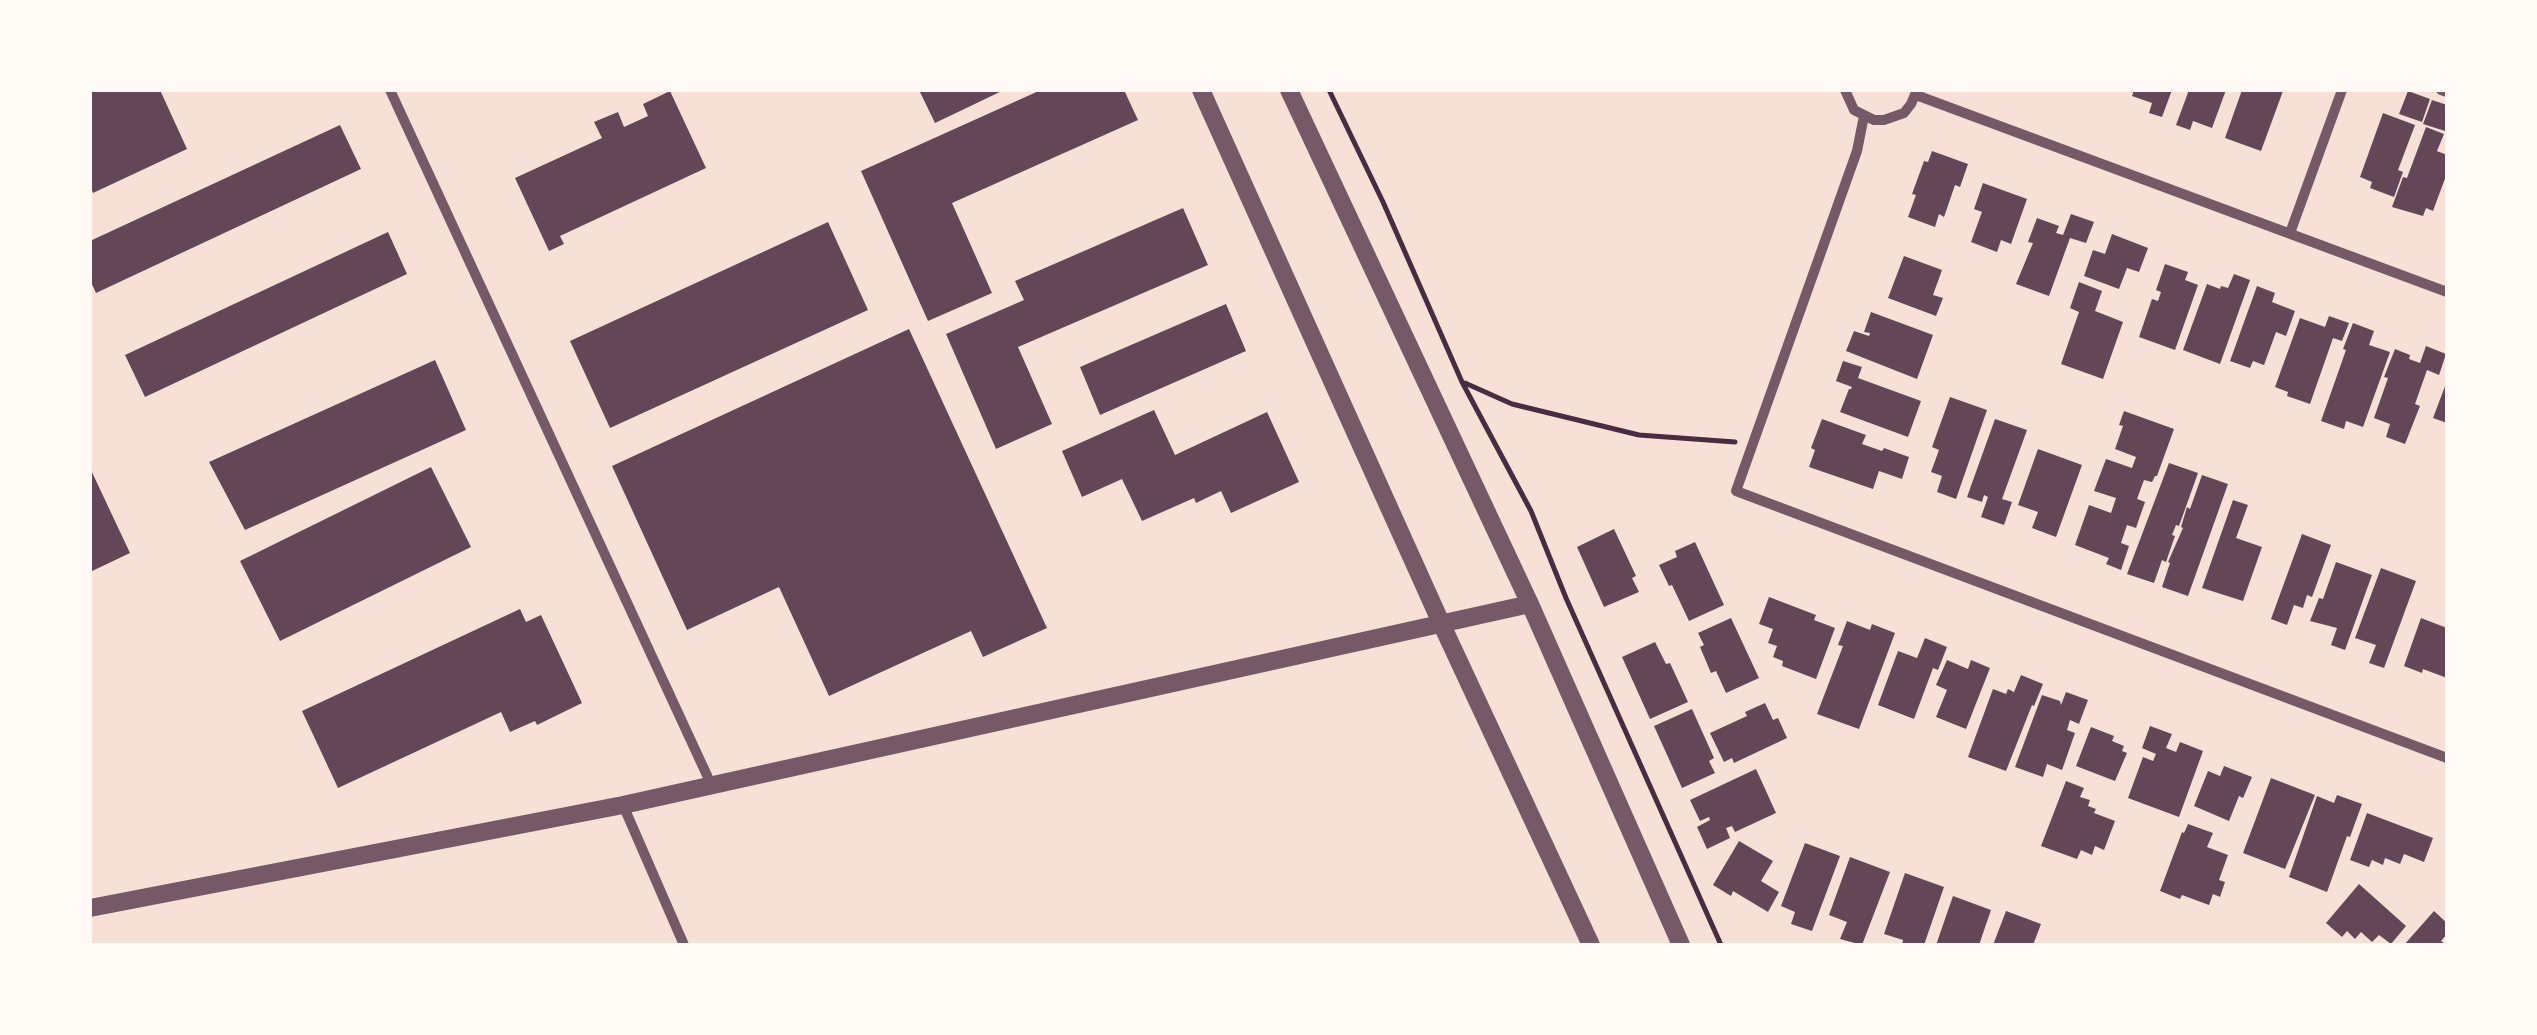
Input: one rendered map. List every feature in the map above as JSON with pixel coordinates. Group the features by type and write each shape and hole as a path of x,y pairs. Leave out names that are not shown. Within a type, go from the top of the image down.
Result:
{"street":[{"path":"390,90 711,784"},
{"path":"1201,90 1591,945"},
{"path":"1290,90 1530,604 1681,945"},
{"path":"1845,90 1854,110 1874,120 1895,118 1904,112 1916,92 2447,292"},
{"path":"2290,233 2342,90"},
{"path":"1864,116 1857,151 1736,491 2447,758"},
{"path":"90,908 623,804 1530,604"},
{"path":"623,804 684,945"}],"path":[{"path":"1329,90 1462,382 1531,512 1721,945"},
{"path":"1462,382 1512,404 1639,435 1754,444"}],"building":[{"path":"90,90 160,90 187,149 93,193"},
{"path":"919,90 1004,90 935,123"},
{"path":"1041,90 1124,90 1138,120 952,203 992,293 928,321 861,171"},
{"path":"2134,90 2172,90 2162,117 2149,113 2152,103 2132,96"},
{"path":"2189,90 2226,90 2212,128 2193,121 2190,130 2176,125"},
{"path":"2242,90 2283,91 2261,151 2225,138"},
{"path":"670,91 706,168 560,236 564,244 549,251 515,178 602,138 594,122 618,112 624,127 648,116 643,104"},
{"path":"2408,91 2430,99 2422,122 2399,114"},
{"path":"2432,100 2447,105 2445,131 2423,124"},
{"path":"2383,113 2415,125 2398,170 2403,172 2394,197 2370,188 2372,182 2360,177"},
{"path":"340,125 361,169 96,293 90,280 90,241"},
{"path":"2426,127 2444,134 2437,151 2447,155 2447,173 2433,211 2426,208 2423,216 2392,207"},
{"path":"1932,151 1968,164 1960,187 1955,185 1944,217 1939,214 1935,227 1908,217 1924,161 1928,162"},
{"path":"1983,183 2027,199 2011,244 2001,240 1997,252 1971,242 1982,212 1974,209"},
{"path":"1183,208 1208,265 1018,347 1052,424 996,449 946,334 1024,300 1015,281"},
{"path":"2071,214 2094,222 2086,243 2070,238 2049,296 2016,284 2033,243 2028,242 2037,218 2059,226 2056,233 2063,235"},
{"path":"828,222 868,310 610,428 570,341"},
{"path":"388,232 407,274 145,397 125,355"},
{"path":"2112,234 2148,248 2139,272 2127,268 2119,289 2084,276 2093,250 2105,254"},
{"path":"1904,256 1942,270 1933,295 1943,298 1936,316 1888,298"},
{"path":"2165,264 2188,272 2185,280 2198,285 2175,350 2139,337 2152,299 2158,301 2161,292 2156,290"},
{"path":"2234,274 2250,280 2220,364 2183,350 2207,284 2228,288"},
{"path":"2079,282 2102,291 2095,311 2123,322 2103,379 2061,364 2079,312 2070,308"},
{"path":"2257,286 2275,293 2272,302 2295,311 2286,336 2276,332 2264,365 2253,361 2250,368 2230,361"},
{"path":"1226,304 1246,351 1100,415 1080,367"},
{"path":"1871,312 1933,335 1917,379 1846,351 1854,331 1869,336 1864,332"},
{"path":"2329,316 2349,323 2342,341 2333,338 2310,404 2287,396 2288,392 2275,387 2300,318 2325,327"},
{"path":"2353,323 2374,331 2369,345 2390,352 2363,427 2346,421 2344,429 2321,421"},
{"path":"909,329 1047,628 983,657 971,631 829,696 779,587 687,630 612,466"},
{"path":"2426,346 2446,354 2439,375 2427,370 2415,404 2420,406 2405,444 2386,437 2390,424 2374,418 2395,349 2420,363"},
{"path":"435,360 466,430 245,530 209,462"},
{"path":"1843,361 1862,367 1858,378 1921,401 1908,437 1840,412 1852,387 1836,381"},
{"path":"2447,381 2447,423 2433,418"},
{"path":"1950,397 1987,410 1956,499 1937,492 1942,476 1931,472 1939,450 1932,447"},
{"path":"1154,410 1175,455 1267,412 1299,482 1231,513 1221,491 1196,503 1194,498 1142,521 1122,479 1082,497 1062,451"},
{"path":"2124,411 2174,429 2157,476 2152,482 2144,480 2137,499 2145,502 2136,528 2127,525 2121,543 2129,546 2121,570 2106,564 2109,558 2075,545 2089,505 2111,513 2116,498 2094,491 2106,459 2132,468 2136,457 2115,449"},
{"path":"1822,419 1866,435 1862,444 1909,457 1902,479 1879,471 1873,489 1809,467 1815,450 1811,448"},
{"path":"1995,419 2027,430 2002,499 2012,502 2004,525 1981,517 1988,497 1984,495 1982,502 1967,497"},
{"path":"2038,449 2082,465 2056,537 2032,528 2038,512 2018,505"},
{"path":"2169,463 2198,473 2172,535 2175,536 2166,562 2162,560 2154,583 2127,574"},
{"path":"431,467 471,547 280,641 240,561"},
{"path":"90,468 130,553 90,572"},
{"path":"2202,475 2228,484 2188,596 2162,587 2187,507 2190,509"},
{"path":"2233,500 2248,505 2236,538 2262,547 2243,601 2202,588"},
{"path":"1614,529 1636,576 1632,578 1639,592 1604,607 1577,547"},
{"path":"2302,534 2331,545 2312,597 2307,595 2303,608 2294,605 2287,625 2271,619"},
{"path":"1695,542 1724,605 1689,621 1659,565 1677,557 1675,551"},
{"path":"2336,562 2372,575 2345,650 2331,645 2337,628 2310,621 2319,598 2323,599"},
{"path":"2381,568 2416,581 2384,668 2369,663 2376,645 2355,638"},
{"path":"1769,597 1816,615 1814,620 1835,628 1816,679 1782,666 1783,661 1773,657 1777,646 1768,643 1773,629 1759,624"},
{"path":"520,609 526,622 541,615 582,703 537,725 535,721 510,732 501,712 338,788 302,711"},
{"path":"1731,618 1759,678 1726,693 1716,671 1711,673 1698,633"},
{"path":"2421,618 2447,628 2447,678 2404,666"},
{"path":"1847,621 1870,630 1872,624 1895,633 1859,729 1817,714 1843,646 1838,645"},
{"path":"1925,638 1947,647 1938,670 1933,668 1914,719 1878,705 1898,651 1917,658"},
{"path":"1655,642 1666,664 1670,663 1688,702 1650,719 1622,657"},
{"path":"1947,660 1968,669 1971,660 1990,668 1966,729 1936,717 1947,690 1936,685"},
{"path":"2021,675 2043,684 2006,771 1968,757 1993,689 2006,694 2008,689 2014,692"},
{"path":"2066,692 2088,700 2079,724 2070,720 2067,730 2075,733 2062,770 2047,764 2043,777 2015,767 2042,695 2060,701 2061,705"},
{"path":"1765,703 1773,720 1778,718 1787,738 1734,763 1732,758 1724,762 1710,733"},
{"path":"1692,709 1714,758 1709,761 1715,773 1682,788 1654,726"},
{"path":"2150,726 2172,734 2166,748 2176,752 2180,742 2203,751 2179,817 2128,798 2143,757 2153,761 2156,754 2142,748"},
{"path":"2091,727 2114,736 2112,741 2124,746 2122,751 2127,753 2115,781 2076,766"},
{"path":"2224,766 2252,777 2229,821 2194,806 2208,771 2220,776"},
{"path":"1756,769 1776,813 1735,832 1732,826 1726,828 1730,838 1707,849 1697,827 1709,817 1700,821 1690,800"},
{"path":"2271,778 2315,795 2285,869 2243,853"},
{"path":"2066,781 2084,788 2080,797 2090,800 2088,806 2096,809 2094,813 2115,821 2104,850 2095,846 2092,855 2081,850 2077,859 2041,846"},
{"path":"2337,795 2362,804 2327,892 2289,877 2317,796 2334,803"},
{"path":"2367,813 2433,838 2424,862 2404,854 2400,864 2385,858 2383,865 2372,860 2369,867 2350,860"},
{"path":"2188,824 2213,833 2207,847 2228,855 2219,880 2225,882 2220,897 2213,894 2209,905 2160,891"},
{"path":"1739,841 1773,861 1761,881 1779,892 1768,912 1733,891 1731,896 1713,885"},
{"path":"1805,843 1840,856 1812,931 1791,924 1795,912 1781,906"},
{"path":"1850,857 1890,872 1862,945 1840,939 1847,922 1829,915"},
{"path":"1905,873 1944,887 1924,945 1902,945 1903,940 1884,934"},
{"path":"2359,884 2406,926 2391,944 2379,935 2372,942 2361,932 2355,939 2347,931 2342,937 2326,923"},
{"path":"1953,896 1991,910 1979,945 1936,945"},
{"path":"2006,911 2041,924 2033,945 1993,945"},
{"path":"2434,911 2447,923 2447,934 2441,941 2447,945 2404,945"}]}
